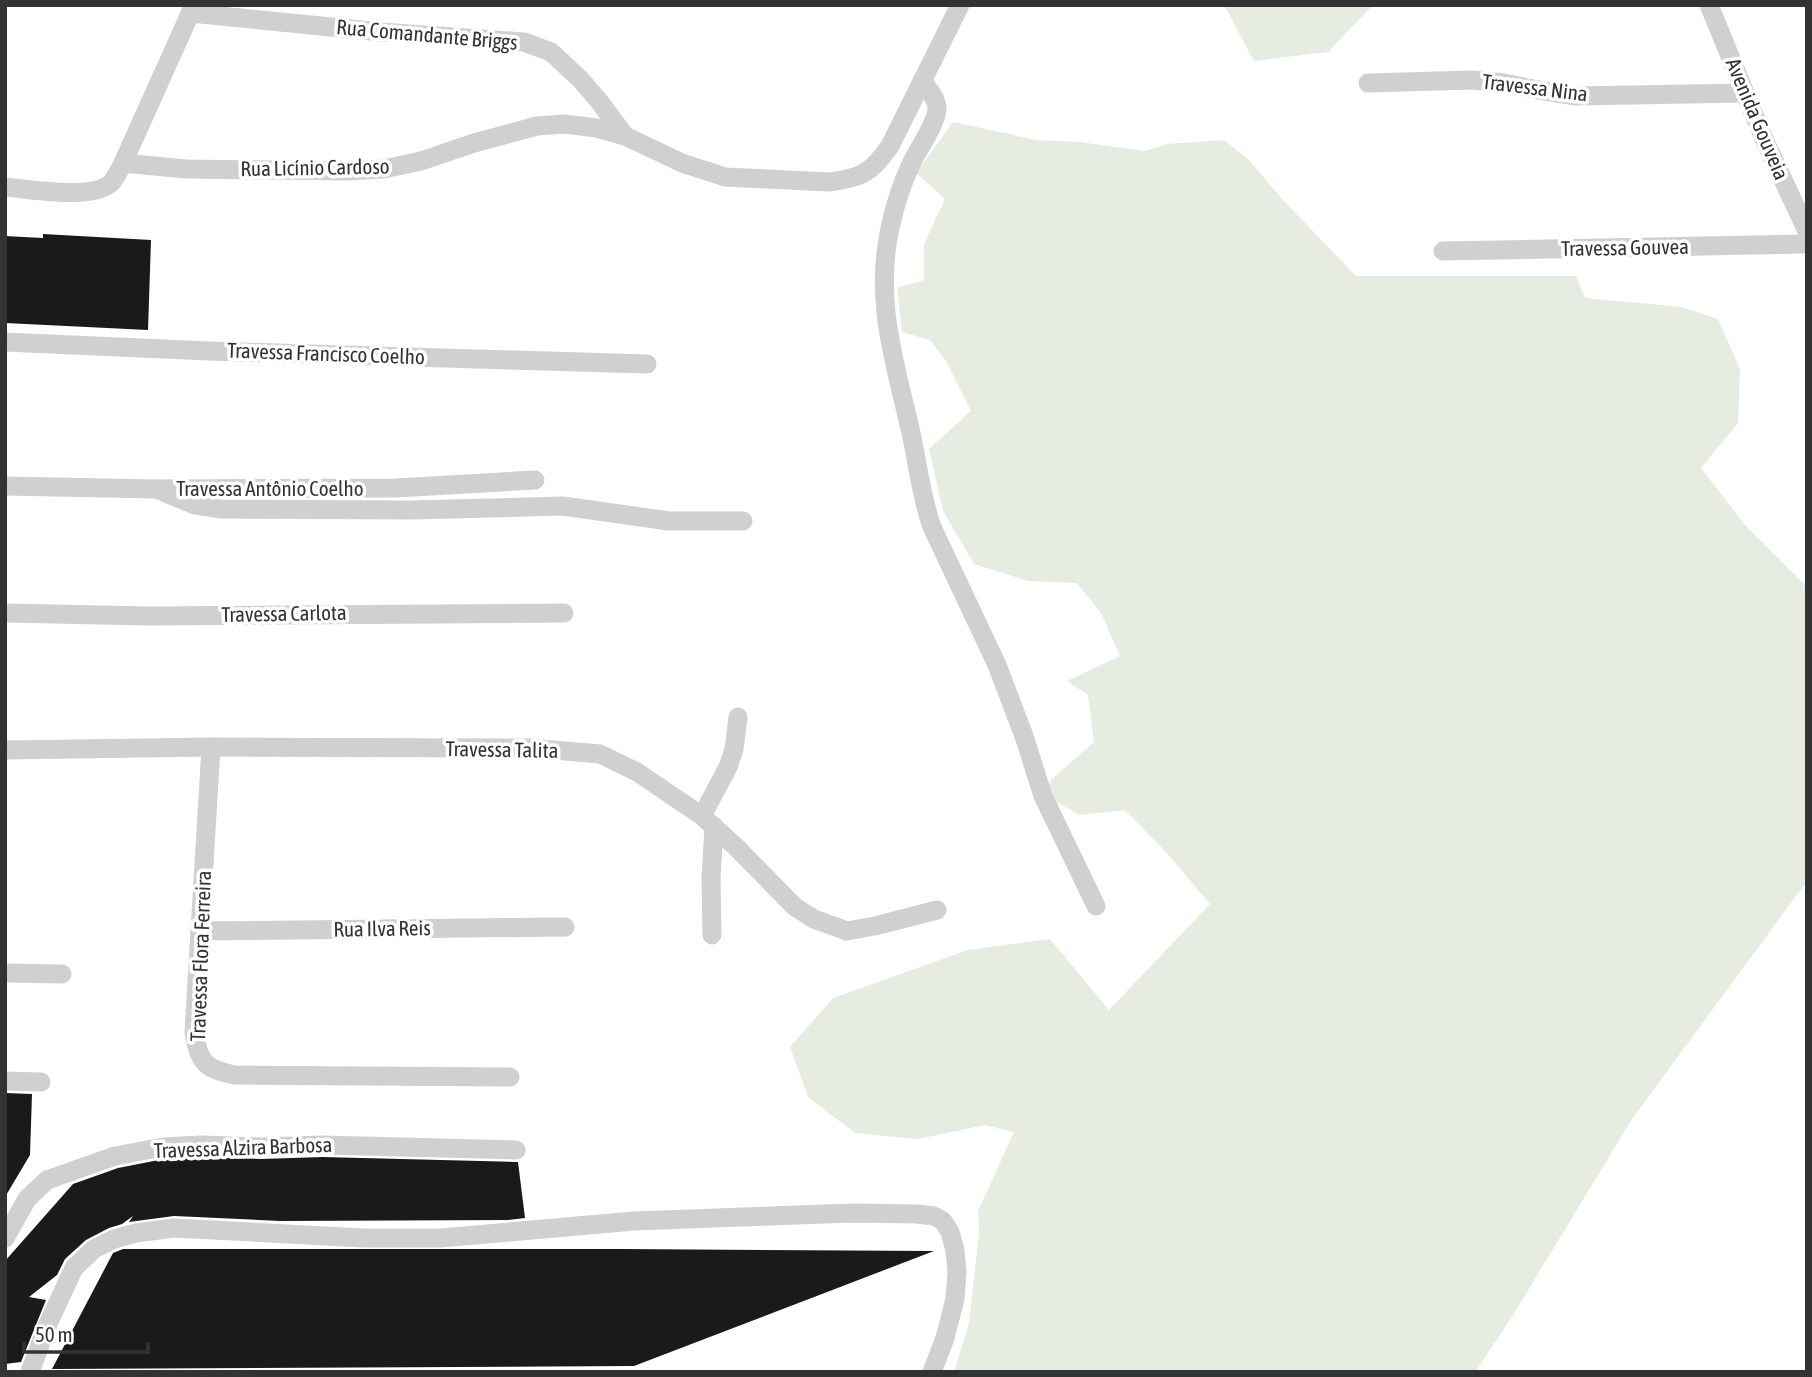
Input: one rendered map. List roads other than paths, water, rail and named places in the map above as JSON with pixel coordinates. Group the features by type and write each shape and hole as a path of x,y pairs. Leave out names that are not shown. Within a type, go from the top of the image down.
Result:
{"street":[{"name":"Rua Licínio Cardoso","path":"123,163 186,169 384,169 421,161 537,126 564,124 597,128 625,136 682,163 725,177 829,182 845,180 865,173 877,164 890,146 960,5"},
{"name":"Avenida Gouveia","path":"1710,5 1744,93 1807,231"},
{"path":"5,187 78,193 98,191 111,183 123,163 192,9"},
{"name":"Rua Comandante Briggs","path":"192,9 381,32 524,41 551,52 600,101 625,136"},
{"name":"Travessa Nina","path":"1368,83 1473,80 1576,96 1744,93"},
{"path":"922,81 932,94 937,110 896,202 889,231 885,266 885,313 891,353 912,436 924,505 932,527 997,665 1043,796 1096,906"},
{"name":"Travessa Gouvea","path":"1443,251 1807,244"},
{"name":"Travessa Francisco Coelho","path":"5,342 647,364"},
{"name":"Travessa Antônio Coelho","path":"5,486 156,489 396,488 535,480"},
{"path":"357,510 361,488"},
{"path":"156,489 195,505 222,509 413,510 563,506 669,521 743,521"},
{"name":"Travessa Carlota","path":"5,614 162,616 564,613"},
{"path":"712,935 708,821 734,749 738,717"},
{"name":"Travessa Talita","path":"5,750 211,747 530,748 600,754 637,772 708,821 795,907 814,919 846,931 937,910"},
{"name":"Travessa Flora Ferreira","path":"211,747 194,1032 199,1057 208,1068 235,1074 510,1077"},
{"name":"Rua Ilva Reis","path":"200,931 565,927"},
{"path":"5,972 62,974"},
{"path":"5,1081 41,1082"},
{"name":"Travessa Alzira Barbosa","path":"5,1238 27,1199 47,1180 115,1156 151,1149 200,1145 322,1145 516,1150"},
{"path":"30,1372 47,1326 74,1268 94,1249 114,1239 136,1233 174,1228 363,1238 441,1238 634,1221 853,1213 933,1216 943,1221 950,1231 957,1272 955,1299 945,1338 932,1372"}]}
